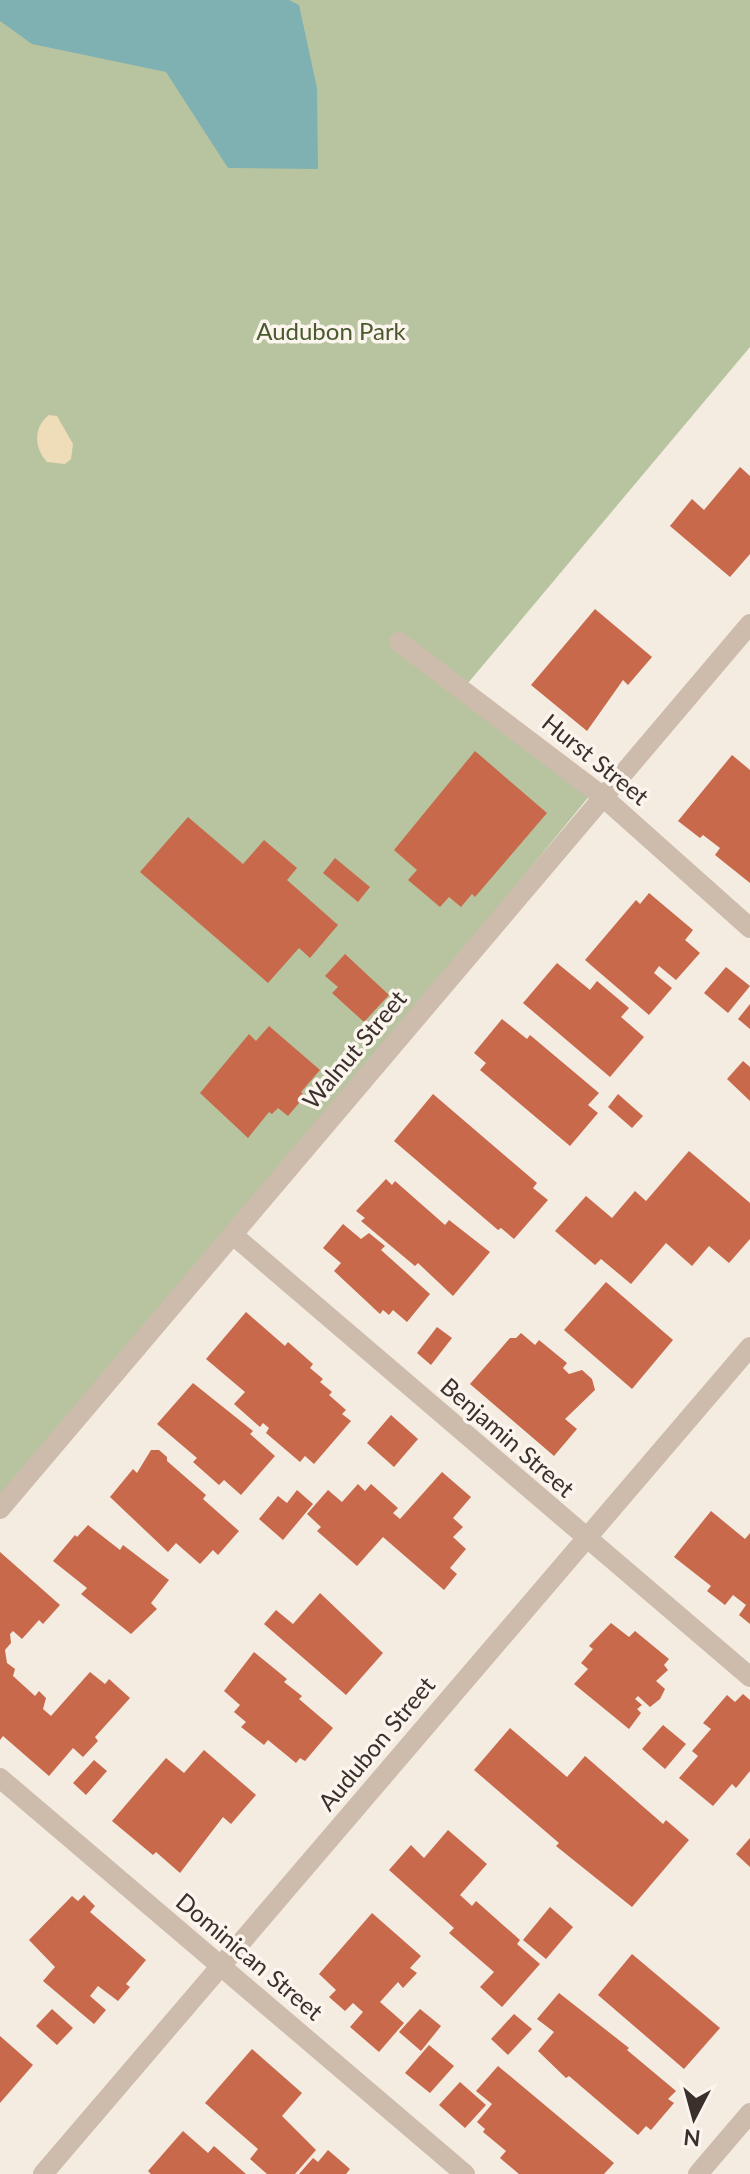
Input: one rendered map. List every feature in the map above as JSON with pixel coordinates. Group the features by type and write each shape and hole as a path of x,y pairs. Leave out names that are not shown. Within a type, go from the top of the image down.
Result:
{"street":[{"name":"Walnut Street","path":"0,1509 750,624"},
{"name":"Hurst Street","path":"399,642 602,796 750,928"},
{"name":"Benjamin Street","path":"233,1235 750,1677"},
{"name":"Audubon Street","path":"43,2174 750,1347"},
{"name":"Dominican Street","path":"0,1778 465,2174"},
{"path":"698,2174 750,2113"}],"green space":[{"name":"Audubon Park","path":"0,0 750,0 750,347 463,689 591,794 238,1225 0,1505"}],"sand":[{"path":"49,415 57,416 73,444 71,459 65,464 47,462 38,444 40,425"}],"water":[{"path":"0,0 289,0 299,5 317,88 318,169 228,168 166,72 32,44 0,21"}],"building":[{"path":"740,467 750,476 750,554 730,577 670,526 692,499 704,510"},
{"path":"595,609 652,657 628,685 623,680 587,731 531,685"},
{"path":"475,751 547,813 475,897 472,894 461,907 449,897 440,907 408,880 417,870 394,850"},
{"path":"732,755 750,770 750,883 715,855 720,848 703,835 700,838 678,821"},
{"path":"188,817 243,864 264,840 297,868 287,880 338,925 310,958 299,948 268,983 140,872"},
{"path":"335,858 370,887 358,902 323,873"},
{"path":"649,893 693,930 685,940 700,953 676,980 659,966 654,973 672,988 649,1015 585,960 636,900 640,904"},
{"path":"345,954 389,995 364,1022 332,993 338,987 325,976"},
{"path":"557,963 590,990 597,981 629,1008 621,1017 644,1037 610,1077 523,1003"},
{"path":"726,967 750,986 728,1013 704,993"},
{"path":"750,1004 750,1029 738,1019"},
{"path":"502,1019 527,1039 530,1035 599,1093 588,1105 598,1113 570,1146 480,1070 486,1063 474,1053"},
{"path":"269,1026 320,1070 301,1092 305,1096 288,1116 278,1108 272,1114 269,1112 248,1138 200,1093 249,1034 256,1041"},
{"path":"743,1061 750,1067 750,1101 727,1079"},
{"path":"433,1094 537,1183 533,1188 548,1200 514,1239 501,1228 498,1230 394,1141"},
{"path":"618,1094 643,1116 632,1128 608,1107"},
{"path":"689,1151 750,1203 750,1239 729,1263 709,1246 692,1266 666,1243 631,1284 601,1259 595,1265 555,1231 586,1196 612,1218 635,1191 646,1201"},
{"path":"386,1179 392,1185 395,1181 445,1225 449,1220 490,1252 453,1296 418,1263 415,1266 361,1221 365,1218 356,1211"},
{"path":"343,1224 361,1239 369,1233 385,1246 381,1250 430,1294 407,1322 393,1310 389,1315 383,1310 380,1314 334,1271 341,1263 323,1248"},
{"path":"606,1282 673,1340 632,1389 564,1330"},
{"path":"246,1312 285,1346 288,1342 313,1364 310,1368 323,1379 320,1382 332,1392 329,1395 346,1410 342,1414 351,1421 314,1464 305,1456 300,1462 266,1433 269,1428 263,1423 260,1427 234,1404 245,1392 206,1359"},
{"path":"437,1327 452,1338 431,1365 417,1353"},
{"path":"521,1333 535,1345 539,1340 567,1363 563,1368 569,1374 582,1370 592,1379 595,1390 565,1419 577,1429 554,1456 470,1384 510,1338 516,1338"},
{"path":"193,1383 253,1431 250,1434 275,1456 241,1495 224,1480 219,1485 193,1462 197,1458 157,1424"},
{"path":"391,1415 418,1439 394,1467 367,1443"},
{"path":"151,1450 159,1450 167,1457 167,1461 206,1495 203,1499 239,1531 218,1555 213,1550 200,1564 176,1543 168,1552 110,1497 133,1469 137,1473"},
{"path":"442,1472 471,1497 453,1518 463,1527 453,1537 466,1549 450,1568 457,1574 444,1590 383,1537 357,1566 317,1531 321,1527 307,1514 328,1490 342,1502 358,1484 365,1491 371,1484 398,1508 393,1513 400,1519"},
{"path":"297,1490 313,1504 283,1540 259,1519 278,1496 287,1503"},
{"path":"711,1511 745,1539 750,1533 750,1624 739,1615 746,1605 733,1595 725,1605 707,1591 711,1586 674,1557"},
{"path":"88,1525 120,1550 123,1545 169,1580 151,1603 157,1609 131,1634 81,1594 87,1588 53,1561"},
{"path":"0,1552 60,1605 43,1624 39,1620 22,1639 13,1631 10,1634 11,1643 5,1650 7,1663 15,1669 13,1676 35,1696 39,1691 46,1698 43,1709 51,1716 90,1672 105,1684 109,1679 130,1698 95,1737 98,1741 83,1757 73,1748 49,1776 3,1736 0,1740"},
{"path":"320,1593 383,1653 346,1695 264,1624 276,1610 293,1624"},
{"path":"611,1623 629,1637 635,1631 669,1659 664,1665 668,1670 656,1681 665,1689 660,1699 650,1707 638,1696 635,1699 642,1705 637,1709 641,1713 629,1729 574,1684 588,1669 581,1663 593,1649 589,1646"},
{"path":"254,1652 287,1679 284,1682 302,1696 299,1699 333,1728 305,1761 300,1758 296,1763 268,1740 264,1745 241,1727 246,1722 234,1712 240,1705 224,1691"},
{"path":"743,1694 750,1700 750,1771 736,1788 732,1784 713,1806 679,1778 698,1756 692,1751 711,1729 703,1723 727,1695 735,1702"},
{"path":"663,1725 686,1744 665,1769 642,1749"},
{"path":"510,1728 567,1777 585,1756 663,1824 666,1820 689,1840 632,1907 556,1846 559,1843 474,1770"},
{"path":"204,1750 256,1795 231,1824 223,1817 180,1873 112,1821 166,1758 184,1773"},
{"path":"94,1760 107,1771 86,1795 73,1783"},
{"path":"448,1830 487,1864 460,1895 472,1906 476,1901 520,1940 517,1944 540,1964 502,2007 480,1987 494,1972 449,1933 454,1928 389,1870 411,1845 424,1858"},
{"path":"750,1838 750,1867 736,1854"},
{"path":"84,1895 95,1906 90,1912 146,1960 126,1984 130,1987 118,2001 98,1986 90,1996 106,2010 94,2024 43,1981 55,1967 29,1940 72,1896 78,1901"},
{"path":"550,1907 573,1927 546,1959 523,1940"},
{"path":"372,1913 421,1956 410,1968 417,1973 403,1988 398,1982 380,2002 404,2023 379,2052 350,2027 363,2012 353,2003 345,2011 329,1997 336,1990 319,1974"},
{"path":"632,1954 720,2028 684,2069 598,1995"},
{"path":"559,1993 629,2048 627,2050 676,2091 668,2099 674,2103 651,2130 646,2126 638,2135 569,2076 566,2078 538,2051 554,2032 537,2019"},
{"path":"52,2009 73,2028 57,2045 36,2026"},
{"path":"420,2009 441,2026 421,2051 399,2032"},
{"path":"514,2014 532,2029 508,2055 491,2039"},
{"path":"0,2036 33,2065 0,2103"},
{"path":"429,2045 454,2066 430,2093 405,2073"},
{"path":"252,2049 302,2093 282,2116 316,2150 295,2174 267,2174 250,2159 258,2149 205,2103"},
{"path":"498,2066 614,2163 604,2174 519,2174 500,2158 506,2151 483,2132 485,2129 477,2122 492,2104 476,2091"},
{"path":"460,2082 486,2105 465,2128 439,2105"},
{"path":"183,2131 208,2153 214,2146 246,2174 151,2174 148,2171"},
{"path":"328,2150 350,2169 346,2174 299,2174 313,2158 318,2162"}]}
